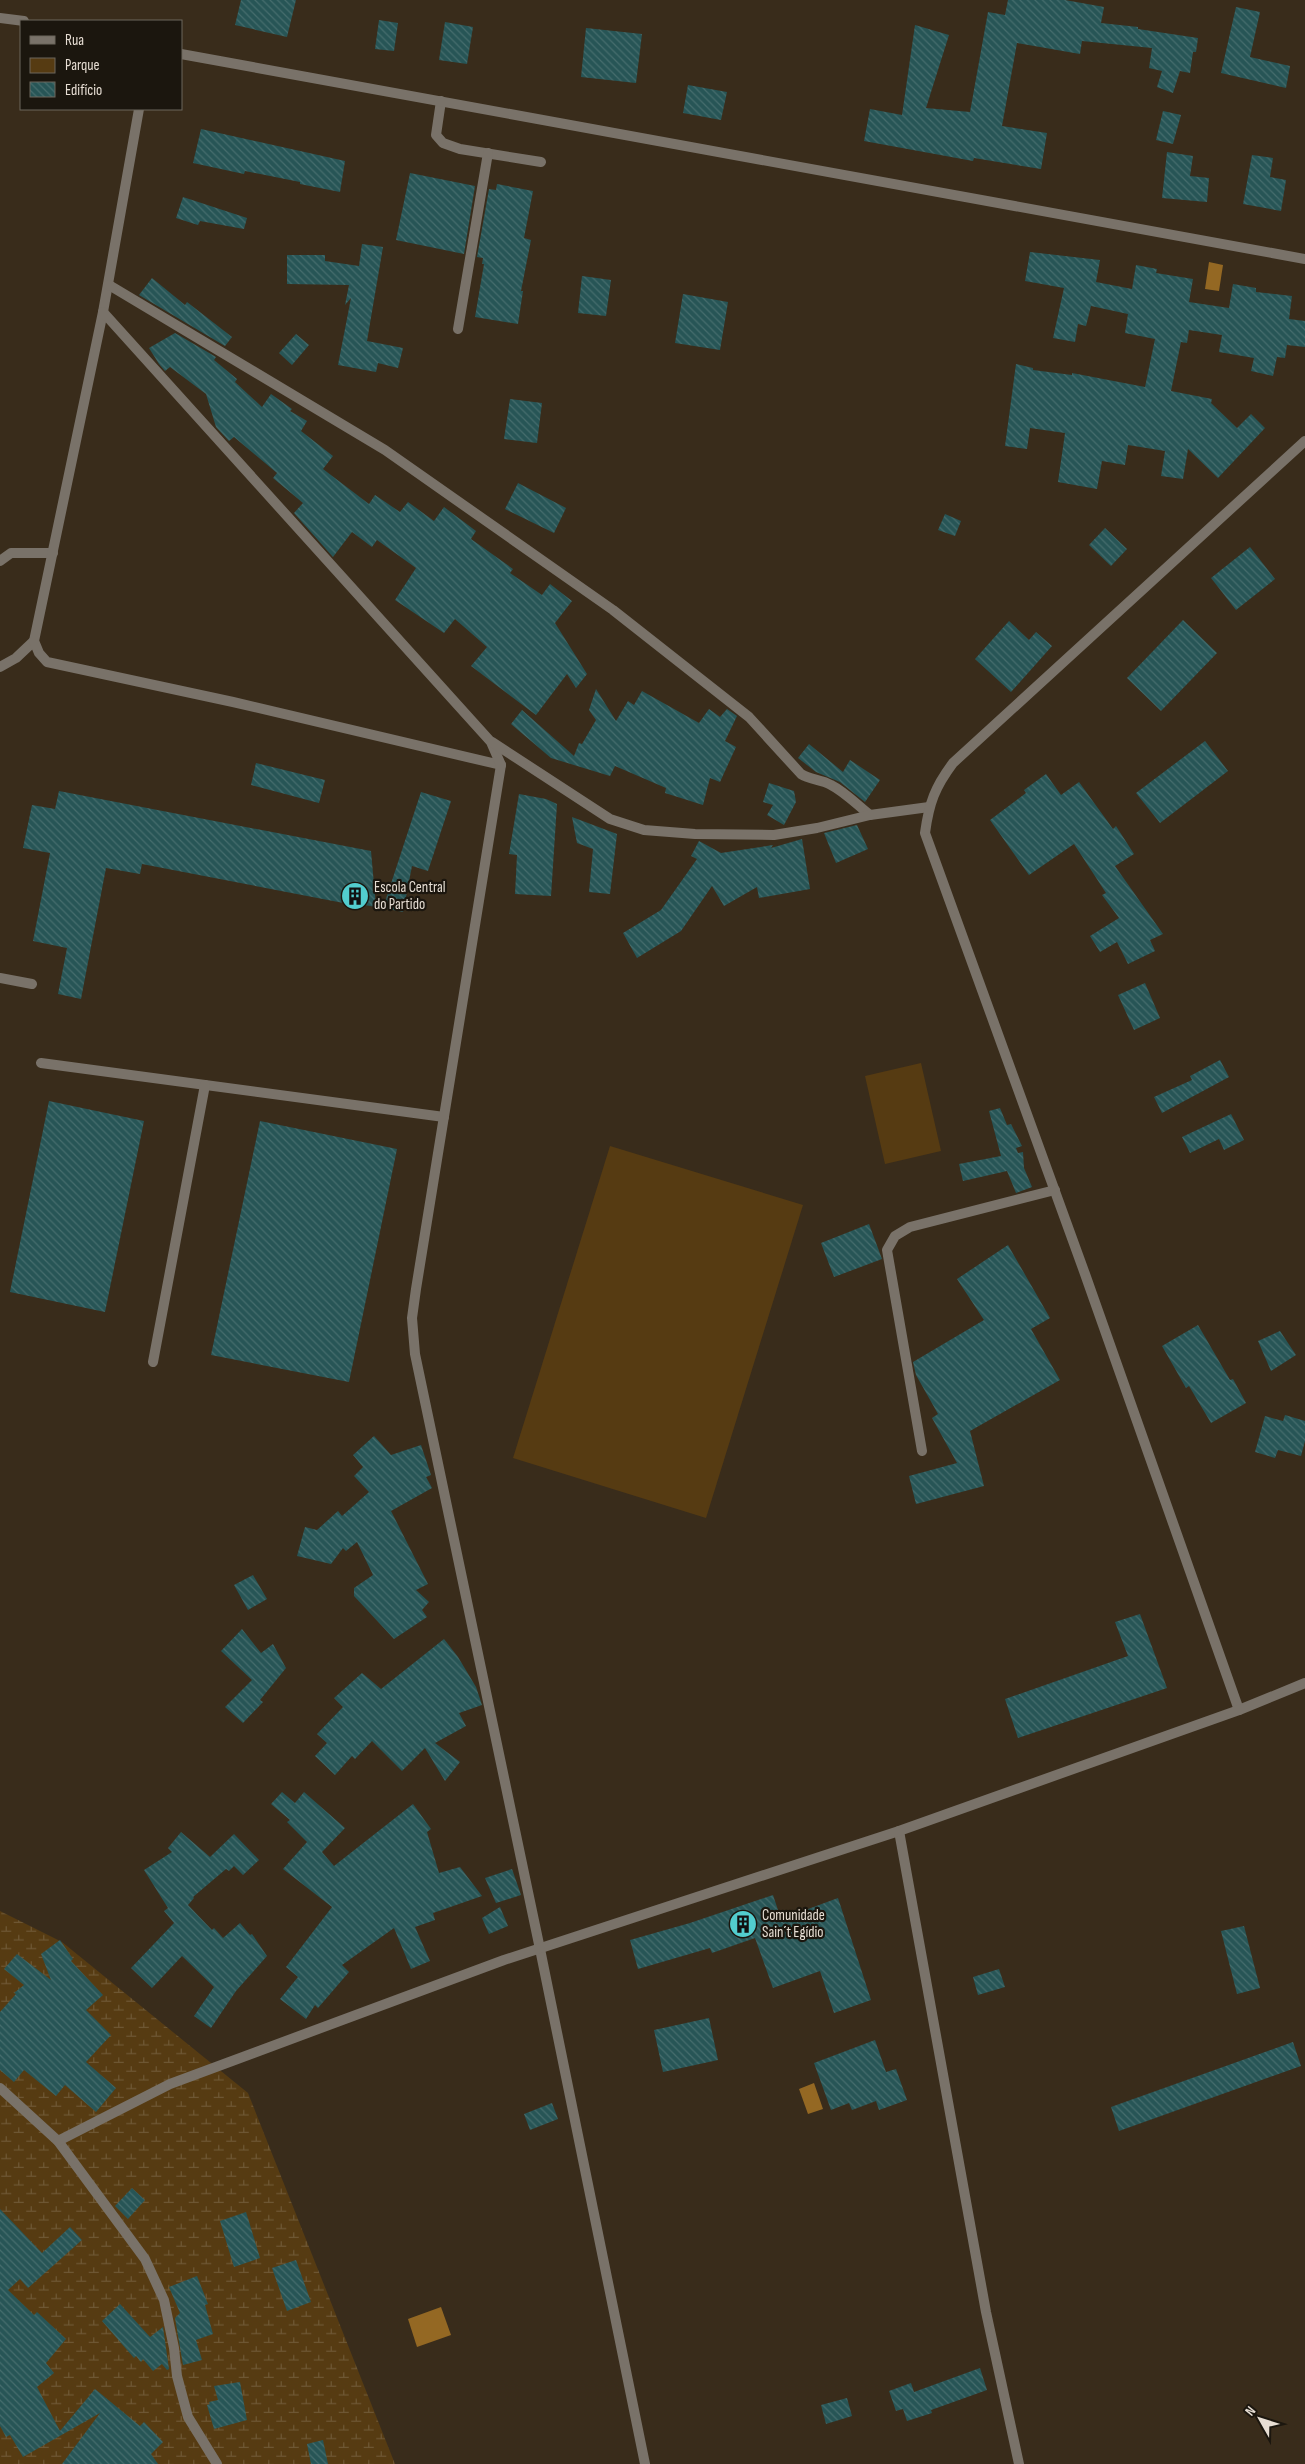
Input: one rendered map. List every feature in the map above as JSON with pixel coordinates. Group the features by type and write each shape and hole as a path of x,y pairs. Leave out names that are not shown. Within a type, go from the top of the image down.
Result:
{"street":[{"path":"0,18 20,20"},
{"path":"182,54 1305,258"},
{"path":"441,101 436,135 443,143 460,149 541,162"},
{"path":"0,667 16,658 34,641 104,312 139,110"},
{"path":"458,329 488,153"},
{"path":"108,286 385,450 612,610 749,717 800,774 810,780 822,781 833,786 870,815"},
{"path":"104,312 491,742 610,819 644,830 695,834 774,835 817,828 870,815 929,807"},
{"path":"1239,1710 1055,1190 925,832 929,807 937,785 953,763 1305,441"},
{"path":"0,561 11,553 53,553"},
{"path":"34,641 39,653 47,662 502,765"},
{"path":"491,742 502,765 412,1318 415,1354 540,1949 645,2464"},
{"path":"0,978 32,984"},
{"path":"41,1063 444,1117"},
{"path":"153,1362 205,1085"},
{"path":"922,1451 887,1250 896,1236 910,1227 1055,1190"},
{"path":"58,2141 170,2084 504,1960 899,1831 1239,1710 1305,1683"},
{"path":"899,1831 986,2312 1019,2464"},
{"path":"0,2088 58,2141 145,2259 164,2300 174,2348 177,2376 188,2417 217,2464"}],"green space":[{"path":"921,1063 941,1151 885,1164 865,1076"},
{"path":"610,1146 803,1205 706,1518 513,1458"},
{"path":"0,1911 62,1942 248,2093 395,2464 0,2464"}],"shaded area":[{"path":"1209,262 1223,265 1219,291 1205,289"},
{"path":"814,2083 823,2109 808,2114 799,2089"},
{"path":"441,2307 451,2335 417,2347 408,2319"}],"building":[{"path":"241,0 296,0 287,37 235,25"},
{"path":"1008,0 1065,0 1104,7 1101,23 1138,27 1138,29 1198,38 1196,52 1193,52 1190,73 1180,71 1173,93 1157,87 1162,71 1149,68 1152,48 1082,41 1080,54 1017,43 1002,126 1047,133 1041,169 974,158 973,161 864,141 870,109 902,115 915,25 949,35 926,108 970,112 988,12 1005,15"},
{"path":"1236,7 1260,12 1250,57 1290,66 1286,88 1221,73"},
{"path":"379,20 398,23 394,51 375,49"},
{"path":"445,22 473,27 467,64 439,60"},
{"path":"586,28 642,34 636,83 581,77"},
{"path":"688,85 727,92 721,120 683,113"},
{"path":"1163,111 1181,115 1173,144 1156,140"},
{"path":"201,129 345,161 340,192 245,171 244,174 193,163"},
{"path":"1167,152 1193,156 1190,176 1209,178 1207,202 1162,198"},
{"path":"1252,155 1273,158 1270,177 1286,180 1281,211 1243,204"},
{"path":"410,173 475,186 464,254 396,240"},
{"path":"497,184 533,191 524,238 531,240 521,291 523,291 518,324 475,317 484,264 482,264 483,258 477,257 489,189 496,190"},
{"path":"183,197 247,218 244,229 200,221 198,225 176,218"},
{"path":"362,244 383,247 367,341 403,348 398,368 378,363 376,372 338,365 351,298 345,305 349,285 287,284 287,255 325,255 325,261 359,266"},
{"path":"1030,252 1100,260 1096,282 1132,289 1136,265 1157,269 1156,273 1193,279 1189,302 1229,308 1233,284 1256,288 1256,292 1292,296 1289,319 1305,321 1305,347 1287,345 1285,358 1277,357 1273,376 1251,371 1254,358 1219,352 1222,335 1189,330 1187,343 1181,342 1171,391 1212,399 1211,403 1237,428 1251,414 1265,428 1218,478 1188,449 1183,479 1161,476 1165,451 1128,445 1125,465 1102,461 1097,489 1058,482 1065,433 1030,428 1027,449 1005,446 1016,364 1033,368 1033,370 1072,375 1072,373 1145,387 1155,339 1125,333 1128,314 1091,306 1086,326 1078,324 1075,342 1053,338 1064,288 1025,281"},
{"path":"582,276 611,280 606,316 578,313"},
{"path":"152,278 185,305 187,302 232,337 225,346 139,295"},
{"path":"683,294 728,302 720,350 675,343"},
{"path":"175,333 216,357 214,360 237,379 235,382 262,407 271,394 292,409 290,411 307,421 301,431 333,456 323,469 369,504 375,495 400,512 408,502 434,521 444,507 476,531 471,539 513,569 510,573 542,595 550,584 572,601 555,623 587,674 576,688 567,674 536,715 471,666 487,647 455,619 444,633 395,600 416,568 377,540 372,547 352,532 333,557 294,513 303,503 273,478 277,473 234,437 229,441 216,427 206,394 170,367 165,371 159,364 149,348"},
{"path":"296,334 309,345 292,365 279,353"},
{"path":"510,399 542,403 537,443 504,439"},
{"path":"518,483 566,508 554,533 505,509"},
{"path":"945,514 961,521 955,536 938,530"},
{"path":"1105,528 1127,549 1111,566 1089,545"},
{"path":"1250,547 1275,579 1236,610 1211,578"},
{"path":"1183,620 1217,653 1161,711 1127,678"},
{"path":"1009,621 1029,640 1036,632 1052,646 1011,692 975,659"},
{"path":"596,689 616,721 628,701 634,705 642,691 699,723 709,709 720,717 727,709 737,716 725,741 736,747 720,782 710,778 703,805 665,793 666,788 615,766 610,776 551,758 511,724 522,710 574,756 579,743 582,744 596,720 589,710"},
{"path":"1205,741 1228,771 1160,823 1136,793"},
{"path":"809,744 843,772 850,760 880,780 865,802 840,782 816,772 798,758"},
{"path":"256,763 325,780 319,803 251,785"},
{"path":"1046,774 1061,795 1079,782 1113,829 1116,826 1134,854 1115,866 1163,934 1150,940 1155,951 1128,964 1117,942 1100,952 1090,936 1119,918 1102,895 1106,893 1074,844 1029,875 990,820 1026,793 1024,790"},
{"path":"769,783 794,791 796,802 784,825 767,815 773,805 763,802"},
{"name":"Escola Central do Partido","path":"59,791 371,851 376,907 359,904 359,906 142,864 140,874 106,868 81,999 58,994 67,948 33,941 50,853 23,848 32,805 55,809"},
{"path":"421,792 451,801 428,871 412,866 403,912 383,908"},
{"path":"519,794 546,799 557,804 551,896 515,894 517,855 509,854"},
{"path":"572,817 617,834 610,894 589,892 593,849 577,843"},
{"path":"857,825 868,849 836,863 824,833"},
{"path":"802,839 810,889 759,898 757,887 724,906 712,886 681,931 637,958 623,933 661,910 697,859 691,856 699,841 721,853 773,845 771,848"},
{"path":"1145,983 1160,1018 1134,1030 1118,995"},
{"path":"1220,1060 1229,1077 1162,1113 1154,1097 1192,1080 1190,1076"},
{"path":"49,1101 144,1121 105,1312 10,1292"},
{"path":"1000,1108 1007,1125 1011,1124 1022,1146 1016,1148 1018,1153 1023,1152 1024,1168 1032,1187 1016,1193 1007,1171 963,1181 959,1164 1001,1156 989,1111"},
{"path":"1231,1114 1244,1140 1224,1150 1219,1139 1190,1153 1182,1137"},
{"path":"260,1121 397,1149 349,1382 211,1355"},
{"path":"869,1224 882,1259 834,1277 821,1243"},
{"path":"1008,1245 1050,1318 1031,1329 1060,1380 970,1431 984,1486 916,1504 909,1476 957,1463 932,1418 938,1414 916,1375 913,1362 984,1320 957,1279"},
{"path":"1198,1325 1230,1380 1233,1379 1246,1403 1211,1423 1189,1386 1186,1388 1162,1346"},
{"path":"1280,1331 1296,1355 1271,1371 1258,1341"},
{"path":"1285,1415 1305,1421 1305,1441 1301,1456 1278,1450 1275,1458 1255,1452 1265,1416 1283,1421"},
{"path":"374,1436 391,1455 421,1445 431,1475 426,1477 432,1488 391,1511 428,1584 416,1590 429,1602 422,1610 427,1617 394,1639 354,1596 354,1588 373,1575 357,1542 346,1551 343,1548 331,1564 297,1556 305,1527 317,1530 338,1511 342,1516 369,1492 354,1476 363,1467 353,1455"},
{"path":"253,1575 267,1599 248,1610 234,1585"},
{"path":"1140,1614 1167,1688 1018,1738 1005,1699 1128,1656 1115,1622"},
{"path":"242,1629 261,1653 273,1644 286,1668 260,1700 263,1702 243,1723 225,1707 252,1680 221,1651"},
{"path":"444,1639 458,1657 476,1687 482,1705 459,1713 466,1726 435,1743 460,1762 445,1781 425,1748 402,1771 372,1741 355,1759 352,1756 335,1775 315,1756 327,1743 317,1734 343,1707 334,1698 362,1673 381,1689"},
{"path":"282,1792 295,1803 304,1792 345,1828 322,1852 334,1866 413,1804 431,1829 427,1832 439,1873 460,1867 482,1896 433,1913 435,1920 415,1927 430,1961 411,1969 394,1928 342,1965 349,1972 318,2008 315,2005 306,2019 280,1999 298,1977 286,1967 332,1907 283,1869 307,1842 287,1822 290,1820 271,1804"},
{"path":"181,1832 210,1857 234,1834 259,1860 243,1875 234,1866 229,1871 226,1869 193,1897 188,1905 212,1930 214,1928 223,1938 240,1923 250,1935 252,1934 267,1956 236,1991 211,2028 194,2016 214,1987 182,1956 152,1988 131,1968 174,1923 164,1911 168,1908 144,1870 172,1852 168,1848"},
{"path":"512,1869 521,1895 496,1903 485,1878"},
{"path":"773,1895 781,1919 838,1898 871,2000 834,2013 820,1971 773,1988 755,1938 712,1953 710,1948 638,1969 630,1940 690,1923"},
{"path":"500,1907 508,1926 489,1934 482,1918"},
{"path":"1244,1926 1260,1988 1237,1994 1221,1931"},
{"path":"60,1940 73,1959 71,1961 103,1995 86,2010 111,2035 86,2062 116,2088 96,2112 65,2085 56,2096 24,2070 14,2082 0,2070 0,2012 16,1994 14,1993 24,1985 4,1969 17,1954 51,1980 41,1954"},
{"path":"999,1969 1005,1987 978,1995 973,1977"},
{"path":"709,2018 718,2060 663,2072 654,2030"},
{"path":"875,2040 886,2072 896,2069 907,2100 879,2110 876,2101 852,2110 849,2103 831,2110 814,2063"},
{"path":"1293,2042 1301,2066 1119,2131 1111,2107"},
{"path":"552,2103 558,2119 530,2130 524,2114"},
{"path":"132,2188 145,2200 128,2219 115,2206"},
{"path":"0,2209 42,2253 70,2227 82,2240 28,2288 20,2279 8,2290 34,2315 37,2312 66,2339 46,2363 54,2373 37,2387 60,2431 95,2389 140,2426 144,2422 163,2442 151,2454 158,2464 62,2464 100,2413 23,2457 10,2435 6,2437 0,2426"},
{"path":"246,2212 260,2258 234,2267 220,2221"},
{"path":"296,2260 311,2302 287,2311 272,2268"},
{"path":"197,2276 208,2304 205,2305 213,2334 196,2340 202,2360 183,2365 175,2318 180,2313 169,2287"},
{"path":"120,2304 150,2337 163,2327 169,2369 167,2370 162,2364 153,2371 143,2359 141,2362 136,2356 134,2358 102,2321"},
{"path":"980,2368 987,2390 931,2410 932,2413 907,2421 903,2409 896,2411 889,2391 911,2383 914,2392"},
{"path":"240,2382 247,2420 214,2429 207,2405 210,2404 209,2402 218,2400 214,2386"},
{"path":"847,2398 852,2416 826,2424 821,2405"},
{"path":"323,2440 328,2464 311,2464 307,2444"}],"place":[{"name":"Escola Central do Partido","path":"355,896"},
{"name":"Comunidade Sain´t Egídio","path":"743,1924"}]}
